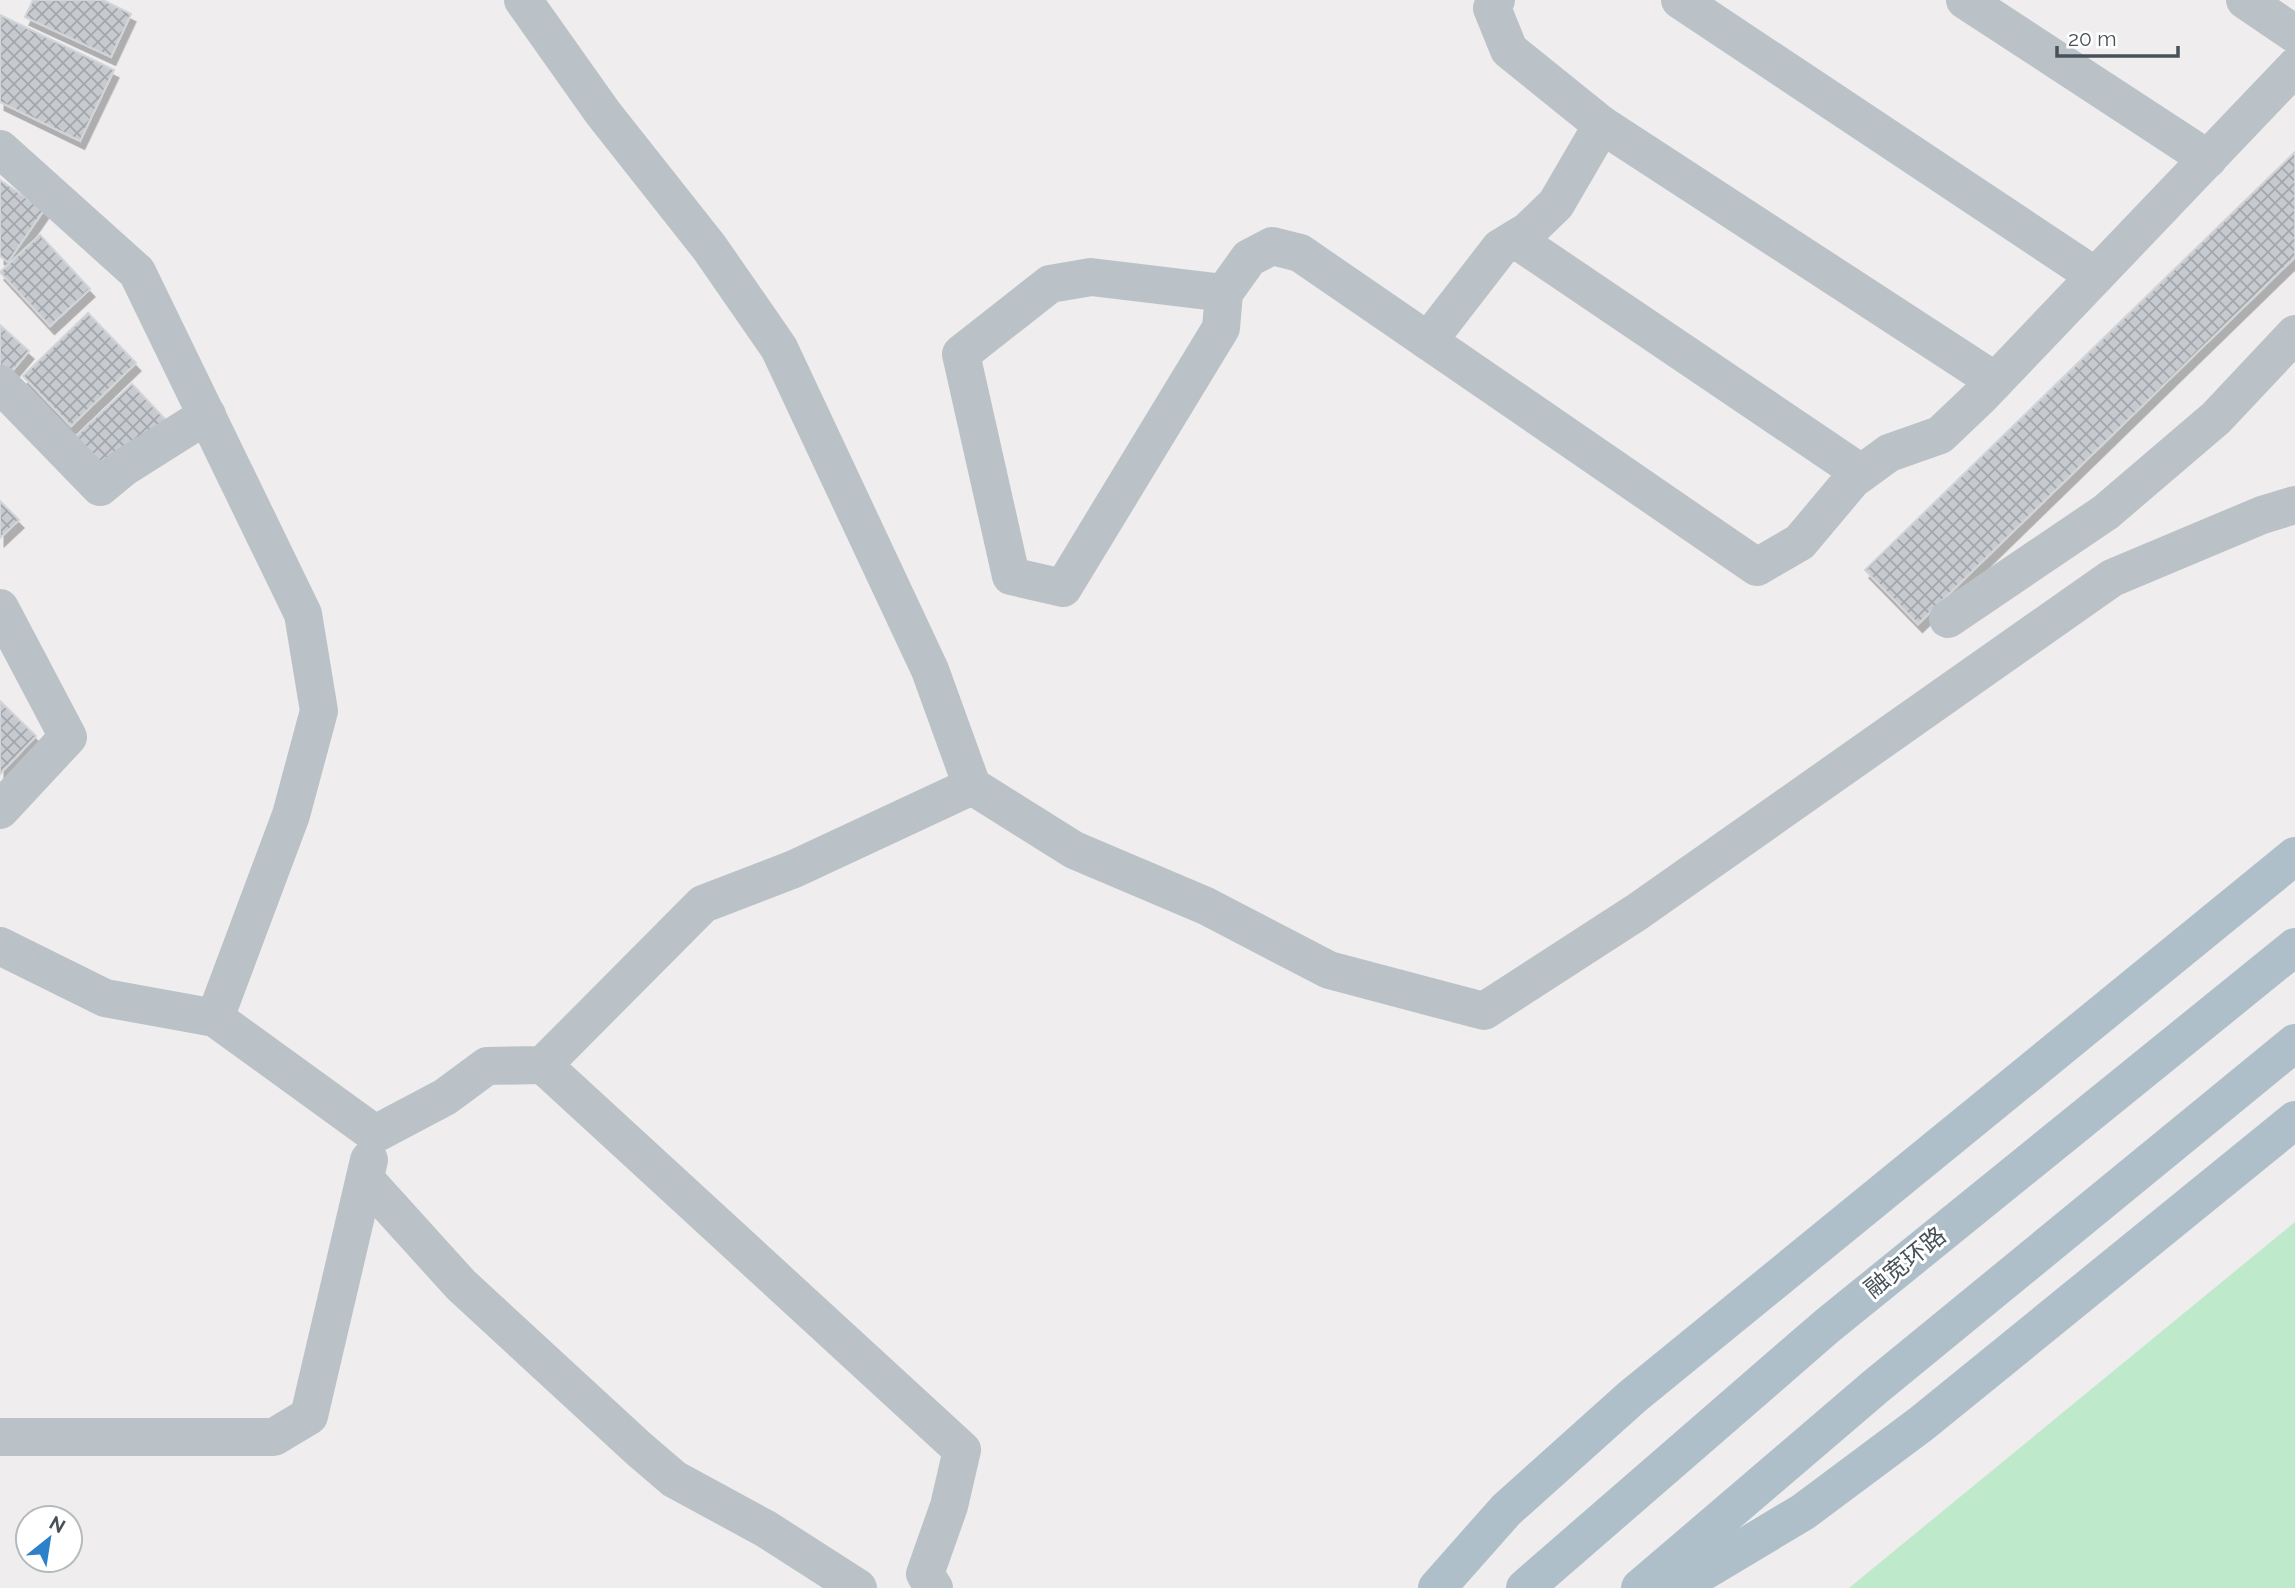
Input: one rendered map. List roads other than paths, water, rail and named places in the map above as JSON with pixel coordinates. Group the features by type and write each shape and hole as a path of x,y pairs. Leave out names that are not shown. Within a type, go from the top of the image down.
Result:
{"main road":[{"path":"1437,1588 1506,1510 1632,1398 2295,856"},
{"name":"融宽环路","path":"1525,1588 1827,1326 2295,947"},
{"path":"1640,1588 1875,1387 2295,1043"},
{"path":"1676,1588 1803,1512 1921,1424 2295,1121"}],"street":[{"path":"523,0 603,113 709,247 779,348 930,670 972,786 1074,850 1206,906 1329,970 1484,1011 1637,912 2112,578 2262,515 2295,505"},
{"path":"1496,0 1492,8 1509,50 1602,125 1995,381"},
{"path":"1680,0 2095,276"},
{"path":"1965,0 2208,159"},
{"path":"2245,0 2295,34"},
{"path":"1224,293 1091,277 1050,284 961,355 1011,576 1063,588 1221,328 1224,293 1249,258 1272,246 1300,254 1757,567 1800,542 1852,480 1861,473 1889,453 1940,435 2295,67"},
{"path":"1428,341 1500,248 1528,232 1556,204 1602,125"},
{"path":"0,149 137,272 303,614 319,711 291,815 215,1018"},
{"path":"1515,239 1861,473"},
{"path":"1948,619 2106,512 2216,418 2295,334"},
{"path":"0,384 100,487 123,468 206,415"},
{"path":"0,608 68,737 0,810"},
{"path":"543,1065 703,904 794,869 972,786"},
{"path":"0,946 105,998 215,1018 375,1134"},
{"path":"0,1437 274,1437 309,1416 375,1134 445,1097 487,1066 543,1065 962,1450 949,1506 924,1583"},
{"path":"365,1179 461,1285 674,1479 766,1530 858,1588"}]}
